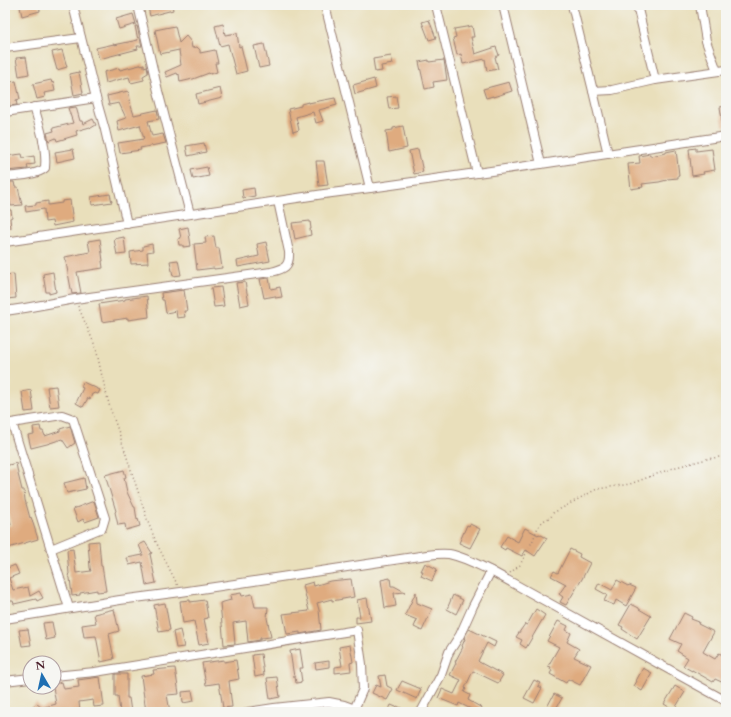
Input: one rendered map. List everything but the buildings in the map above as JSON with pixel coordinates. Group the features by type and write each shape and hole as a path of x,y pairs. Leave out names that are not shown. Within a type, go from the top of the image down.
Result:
{"street":[{"path":"73,5 127,224"},
{"path":"138,5 158,91 190,214"},
{"path":"325,5 370,188"},
{"path":"436,5 477,173"},
{"path":"503,5 541,164"},
{"path":"572,5 608,154"},
{"path":"637,5 655,80"},
{"path":"700,5 706,41 717,71"},
{"path":"5,48 81,38"},
{"path":"593,92 612,90 655,80 726,70"},
{"path":"5,112 96,98"},
{"path":"5,177 32,173 44,168 45,154 40,126 34,107"},
{"path":"5,242 726,136"},
{"path":"5,311 75,298 271,272 285,268 290,258 278,201"},
{"path":"51,549 102,528 105,518 73,419 62,415 9,423 69,608"},
{"path":"5,620 69,608 427,555 448,554 474,562 726,701"},
{"path":"421,712 441,676 449,652 460,635 491,571"},
{"path":"62,675 95,672 357,630 362,664 363,688 354,710 344,705 329,702 248,712"},
{"path":"5,681 22,679"}],"path":[{"path":"75,298 96,348 100,372 110,408 148,522 156,542 181,592"},
{"path":"504,578 520,565 538,527 543,521 551,518 553,513 592,491 630,484 676,467 726,456"}]}
